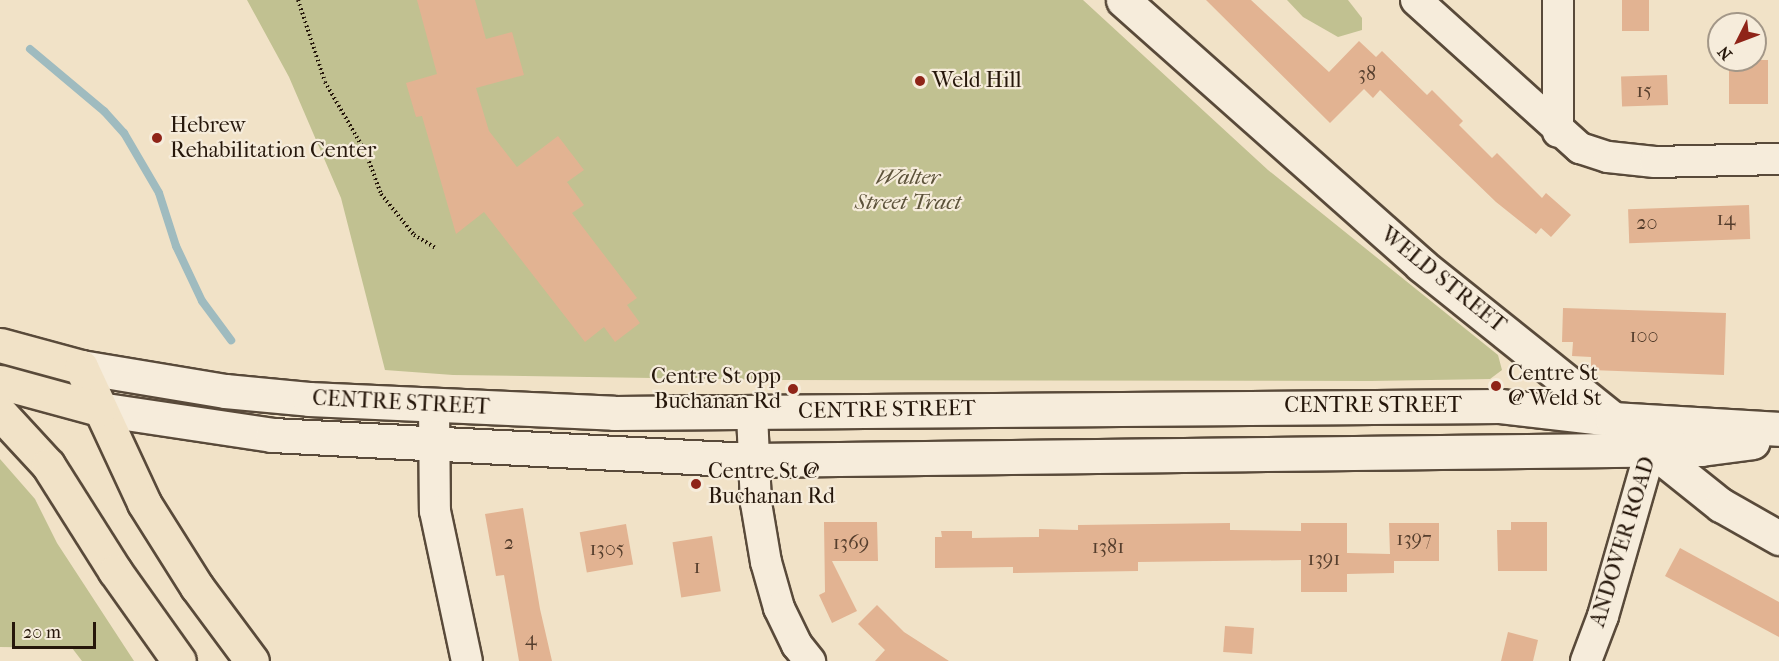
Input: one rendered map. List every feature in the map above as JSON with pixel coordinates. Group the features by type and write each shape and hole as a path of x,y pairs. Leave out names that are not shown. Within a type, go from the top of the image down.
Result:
{"highway":[{"name":"CENTRE STREET","path":"0,345 81,367"},
{"path":"81,367 99,409 159,528 197,587 252,661"},
{"name":"CENTRE STREET","path":"0,382 99,409"},
{"path":"0,413 48,465 116,571 179,661"}],"main road":[{"name":"WELD STREET","path":"1123,0 1421,265 1612,419 1653,435 1721,505 1779,538"},
{"name":"CENTRE STREET","path":"81,367 236,392 434,405 624,413 752,413 1006,407 1500,406 1612,419"},
{"path":"1461,406 1461,450"},
{"path":"1005,454 1006,407"},
{"name":"CENTRE STREET","path":"99,409 272,435 753,460 1005,454 1233,455 1461,450 1653,435 1779,429"},
{"name":"CENTRE STREET","path":"1653,435 1701,449 1779,439"}],"street":[{"path":"1416,0 1558,132 1580,148 1608,157 1655,162 1779,159"},
{"path":"1558,0 1558,132"},
{"path":"434,405 435,511 467,661"},
{"path":"752,413 753,460 766,562 779,608 796,645 810,661"},
{"name":"ANDOVER ROAD","path":"1586,661 1603,616 1653,435"}],"path":[{"path":"298,0 325,82 362,144 381,194 414,235 436,248"}],"green space":[{"name":"Walter Street Tract","path":"247,0 1083,0 1268,170 1498,355 1502,370 1490,379 1371,381 783,380 453,375 385,370 341,198 289,77"},
{"path":"1287,0 1348,0 1362,18 1362,30 1338,37 1303,17"},
{"path":"0,459 35,499 57,543 134,661 82,661 72,648 0,647"}],"building":[{"path":"417,0 475,0 486,39 512,32 524,75 476,88 489,131 517,167 558,136 584,170 567,182 584,205 572,213 637,298 627,305 640,323 615,342 604,327 585,342 484,212 456,234 422,116 416,117 406,83 437,74"},
{"path":"1206,0 1251,0 1329,72 1359,41 1376,57 1382,51 1427,95 1432,90 1463,121 1459,125 1492,158 1497,153 1542,198 1546,193 1571,215 1551,237 1541,228 1536,234 1496,202 1380,90 1373,98 1364,89 1330,123"},
{"path":"1622,0 1649,0 1649,31 1622,31"},
{"path":"1768,60 1768,104 1729,104 1729,72 1767,72"},
{"path":"1667,75 1668,105 1622,107 1621,77"},
{"path":"1749,205 1750,239 1629,243 1628,209"},
{"path":"1563,308 1726,313 1724,375 1591,370 1591,357 1572,356 1573,342 1562,342"},
{"path":"523,508 540,609 552,661 519,661 504,575 496,576 485,514"},
{"path":"824,522 877,522 878,561 832,561 857,611 832,623 819,595 825,592"},
{"path":"1511,522 1547,522 1547,571 1498,571 1497,530 1511,530"},
{"path":"1230,523 1230,530 1301,531 1301,523 1347,523 1347,553 1390,554 1389,523 1439,523 1439,561 1394,561 1394,573 1347,574 1347,592 1301,592 1301,560 1138,562 1138,571 1013,573 1013,567 935,568 935,537 942,537 941,531 972,531 972,538 1039,537 1039,529 1078,530 1078,525"},
{"path":"626,524 633,564 587,573 580,532"},
{"path":"712,536 721,591 681,598 672,542"},
{"path":"1680,548 1779,602 1779,637 1665,576"},
{"path":"877,605 904,632 949,661 875,661 885,650 858,624"},
{"path":"1225,626 1254,628 1252,654 1223,652"},
{"path":"1508,632 1538,640 1533,661 1501,661"}],"waterway":[{"path":"30,49 104,111 124,133 159,193 176,246 202,301 231,340"}],"place":[{"name":"Weld Hill","path":"920,81"},
{"name":"Hebrew Rehabilitation Center","path":"157,138"},
{"name":"Centre St @ Weld St","path":"1496,386"},
{"name":"Centre St opp Buchanan Rd","path":"793,389"},
{"name":"Centre St @ Buchanan Rd","path":"696,484"}]}
